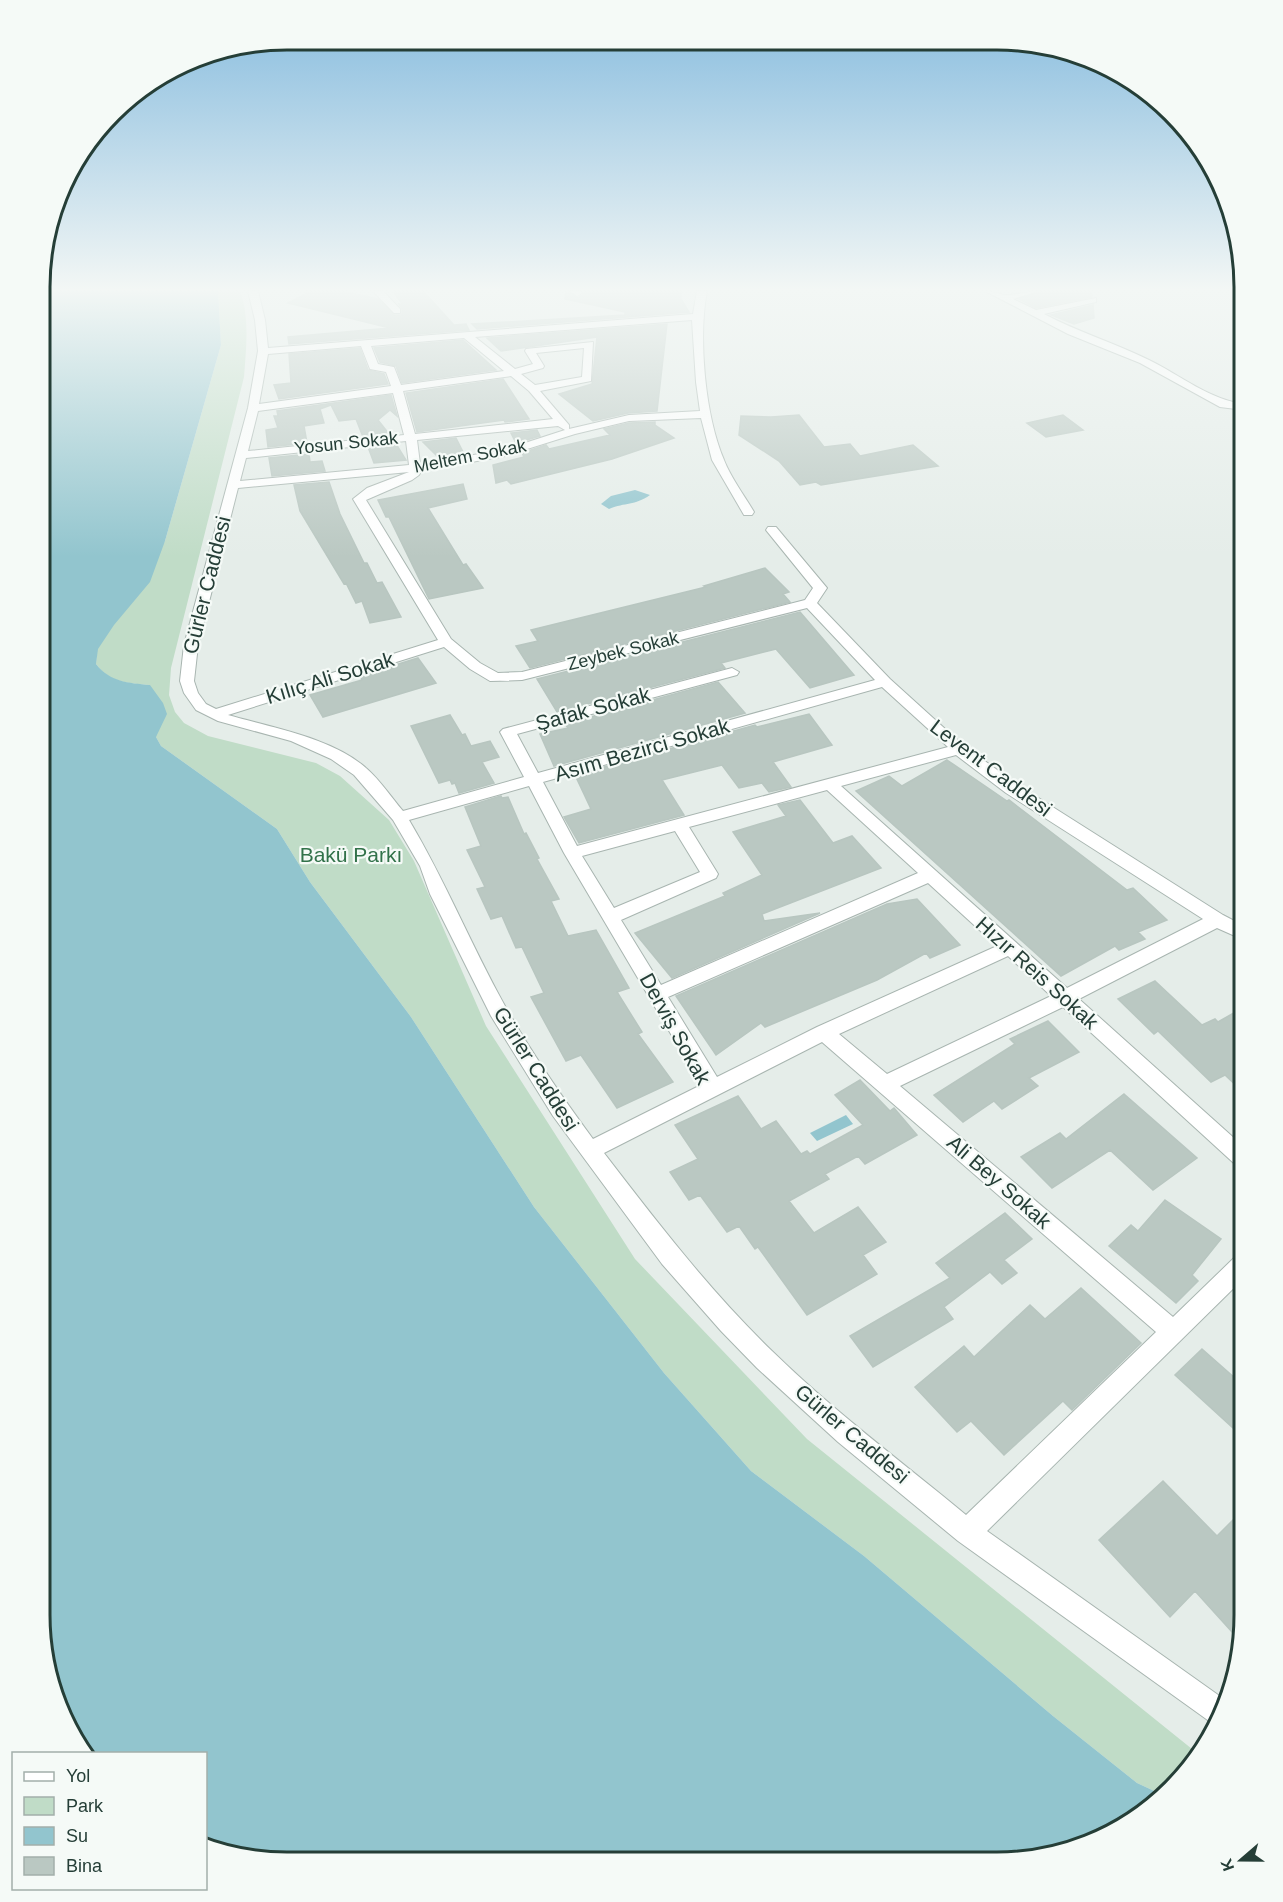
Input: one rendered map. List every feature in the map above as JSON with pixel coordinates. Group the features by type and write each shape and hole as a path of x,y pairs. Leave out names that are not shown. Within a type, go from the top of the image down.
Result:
{"street":[{"name":"Gürler Caddesi","path":"258,380 253,408 231,485 217,552 191,645 186,673 191,693 201,707 214,714 296,738 336,756 360,771 399,817 428,866 439,894 498,1011 560,1110 670,1257 765,1360 847,1433 967,1532 1214,1709"},
{"path":"394,380 415,468"},
{"path":"253,408 463,380"},
{"path":"521,380 533,389 571,432"},
{"path":"533,389 582,380"},
{"path":"701,380 706,414 718,460 748,512"},
{"path":"1178,380 1224,405 1234,406"},
{"name":"Meltem Sokak","path":"231,485 415,468 505,453 571,432 629,418 706,414"},
{"name":"Yosun Sokak","path":"240,455 560,422"},
{"name":"Zeybek Sokak","path":"415,468 414,473 408,479 365,493 359,499 446,642 475,666 495,678 522,676 810,603"},
{"path":"772,530 820,588 810,603"},
{"name":"Levent Caddesi","path":"810,603 885,682 959,749 1012,789 1234,929"},
{"name":"Kılıç Ali Sokak","path":"214,714 446,642"},
{"name":"Şafak Sokak","path":"532,781 508,732 732,672"},
{"name":"Asım Bezirci Sokak","path":"399,817 885,682"},
{"path":"572,853 959,749"},
{"name":"Derviş Sokak","path":"532,781 572,853 713,1088 589,1151"},
{"name":"Hızır Reis Sokak","path":"831,785 1234,1151"},
{"path":"611,918 710,874 680,825"},
{"path":"657,994 930,875"},
{"path":"885,1084 1065,998 1217,920"},
{"path":"713,1088 824,1032 1010,948"},
{"name":"Ali Bey Sokak","path":"824,1032 1173,1332"},
{"path":"967,1532 1234,1273"}],"green space":[{"name":"Bakü Parkı","path":"211,380 243,380 171,668 169,695 175,712 184,723 208,736 316,763 340,776 389,820 414,861 486,1026 635,1259 807,1439 1192,1749 1175,1772 1155,1792 1137,1783 1053,1716 864,1556 751,1471 664,1373 534,1207 411,1017 310,882 277,829 161,746 156,737 150,685 113,678 96,664 97,649 165,541"}],"water":[{"path":"50,380 211,380 165,541 150,582 114,625 98,649 96,664 113,678 150,685 163,703 167,714 156,737 161,746 277,829 310,882 411,1017 534,1207 664,1373 751,1471 864,1556 1053,1716 1137,1783 1155,1792 1115,1821 1073,1840 1043,1848 1012,1852 271,1852 240,1848 207,1839 207,1752 92,1752 81,1734 62,1692 54,1662 50,1631"},
{"path":"635,490 650,495 639,501 609,509 601,504 611,496"},
{"path":"846,1115 853,1124 817,1141 810,1133"}],"building":[{"path":"291,380 386,380 388,384 279,399 274,385 291,383"},
{"path":"401,380 425,380 402,383"},
{"path":"503,380 529,419 505,422 504,420 417,432 406,393"},
{"path":"592,380 661,380 657,411 628,413 593,421 559,394 592,384"},
{"path":"391,395 397,416 390,410 378,420 389,434 363,437 356,419 339,421 331,405 320,409 324,423 304,426 307,443 268,447 266,430 278,428 274,416 278,416 277,411"},
{"path":"799,415 824,447 850,444 860,456 913,445 938,466 821,485 816,482 800,485 779,461 739,435 741,416"},
{"path":"1063,415 1083,430 1046,437 1027,423"},
{"path":"655,422 655,425 674,438 612,459 511,484 507,480 496,483 493,465 524,457 522,453 546,445 549,449 610,435 604,429 629,423"},
{"path":"537,430 540,436 516,443 511,433"},
{"path":"456,438 464,454 439,458 423,442"},
{"path":"396,444 406,460 374,463 368,447"},
{"path":"309,454 310,462 322,461 325,471 272,476 269,458"},
{"path":"329,482 340,514 364,563 367,563 377,583 382,582 401,617 370,623 362,601 356,603 346,583 344,584 300,511 294,485"},
{"path":"463,484 467,499 428,508 463,565 466,564 483,588 429,599 389,517 386,517 378,500"},
{"path":"765,568 789,592 783,594 790,602 530,668 516,646 538,641 531,630 706,587 704,586"},
{"path":"800,612 854,675 810,688 776,649 721,663 725,668 557,712 537,679"},
{"path":"418,658 436,683 323,717 310,695 362,680 360,676"},
{"path":"718,682 745,713 554,766 540,734 568,728 565,724"},
{"path":"809,714 832,745 773,762 791,787 769,792 762,783 739,788 722,765 662,780 684,815 579,843 564,817 591,809 575,775 755,725 757,727"},
{"path":"450,715 471,746 490,741 499,757 482,762 494,783 459,793 455,783 452,784 450,780 439,783 411,726"},
{"path":"947,760 1007,801 1009,800 1127,890 1133,888 1167,920 1138,932 1145,939 1119,950 1115,946 1061,976 856,791 889,776 902,786"},
{"path":"501,796 502,798 508,797 524,834 526,833 559,899 551,901 568,936 596,930 629,988 617,992 642,1032 638,1034 673,1082 617,1108 581,1055 566,1061 531,997 544,993 522,947 516,948 502,916 491,919 477,889 485,887 467,850 481,846 465,807"},
{"path":"800,800 833,843 852,836 881,868 762,914 764,921 820,913 672,978 635,933 725,896 723,893 762,875 733,832 786,816 778,805"},
{"path":"917,899 960,945 930,958 926,953 877,980 765,1027 761,1023 716,1055 676,996 887,904"},
{"path":"1155,981 1202,1025 1215,1019 1218,1022 1234,1013 1234,1084 1225,1075 1211,1082 1158,1031 1154,1034 1118,999"},
{"path":"1048,1021 1079,1052 1029,1078 1038,1086 1002,1109 994,1101 963,1122 934,1095 1015,1044 1010,1039"},
{"path":"860,1080 890,1111 894,1108 917,1135 865,1164 858,1156 825,1174 829,1179 789,1201 814,1233 858,1207 886,1242 863,1255 877,1274 807,1315 758,1247 755,1249 739,1226 727,1232 700,1195 689,1200 670,1172 698,1159 675,1125 738,1096 761,1129 776,1121 801,1154 807,1151 810,1154 863,1125 835,1095"},
{"path":"1124,1094 1197,1158 1153,1190 1110,1150 1052,1188 1021,1157 1060,1133 1066,1139"},
{"path":"1165,1200 1221,1239 1192,1275 1198,1281 1176,1303 1109,1246 1131,1225 1138,1231"},
{"path":"1005,1213 1032,1239 1004,1260 1017,1273 1002,1284 990,1272 944,1307 953,1319 873,1367 850,1336 950,1278 936,1263"},
{"path":"1081,1288 1141,1343 1072,1410 1063,1401 1004,1455 971,1421 957,1432 915,1387 964,1346 974,1357 1030,1305 1045,1319"},
{"path":"1202,1349 1234,1377 1234,1429 1175,1375"},
{"path":"1163,1481 1217,1536 1234,1519 1233,1633 1195,1591 1170,1617 1099,1540"}]}
